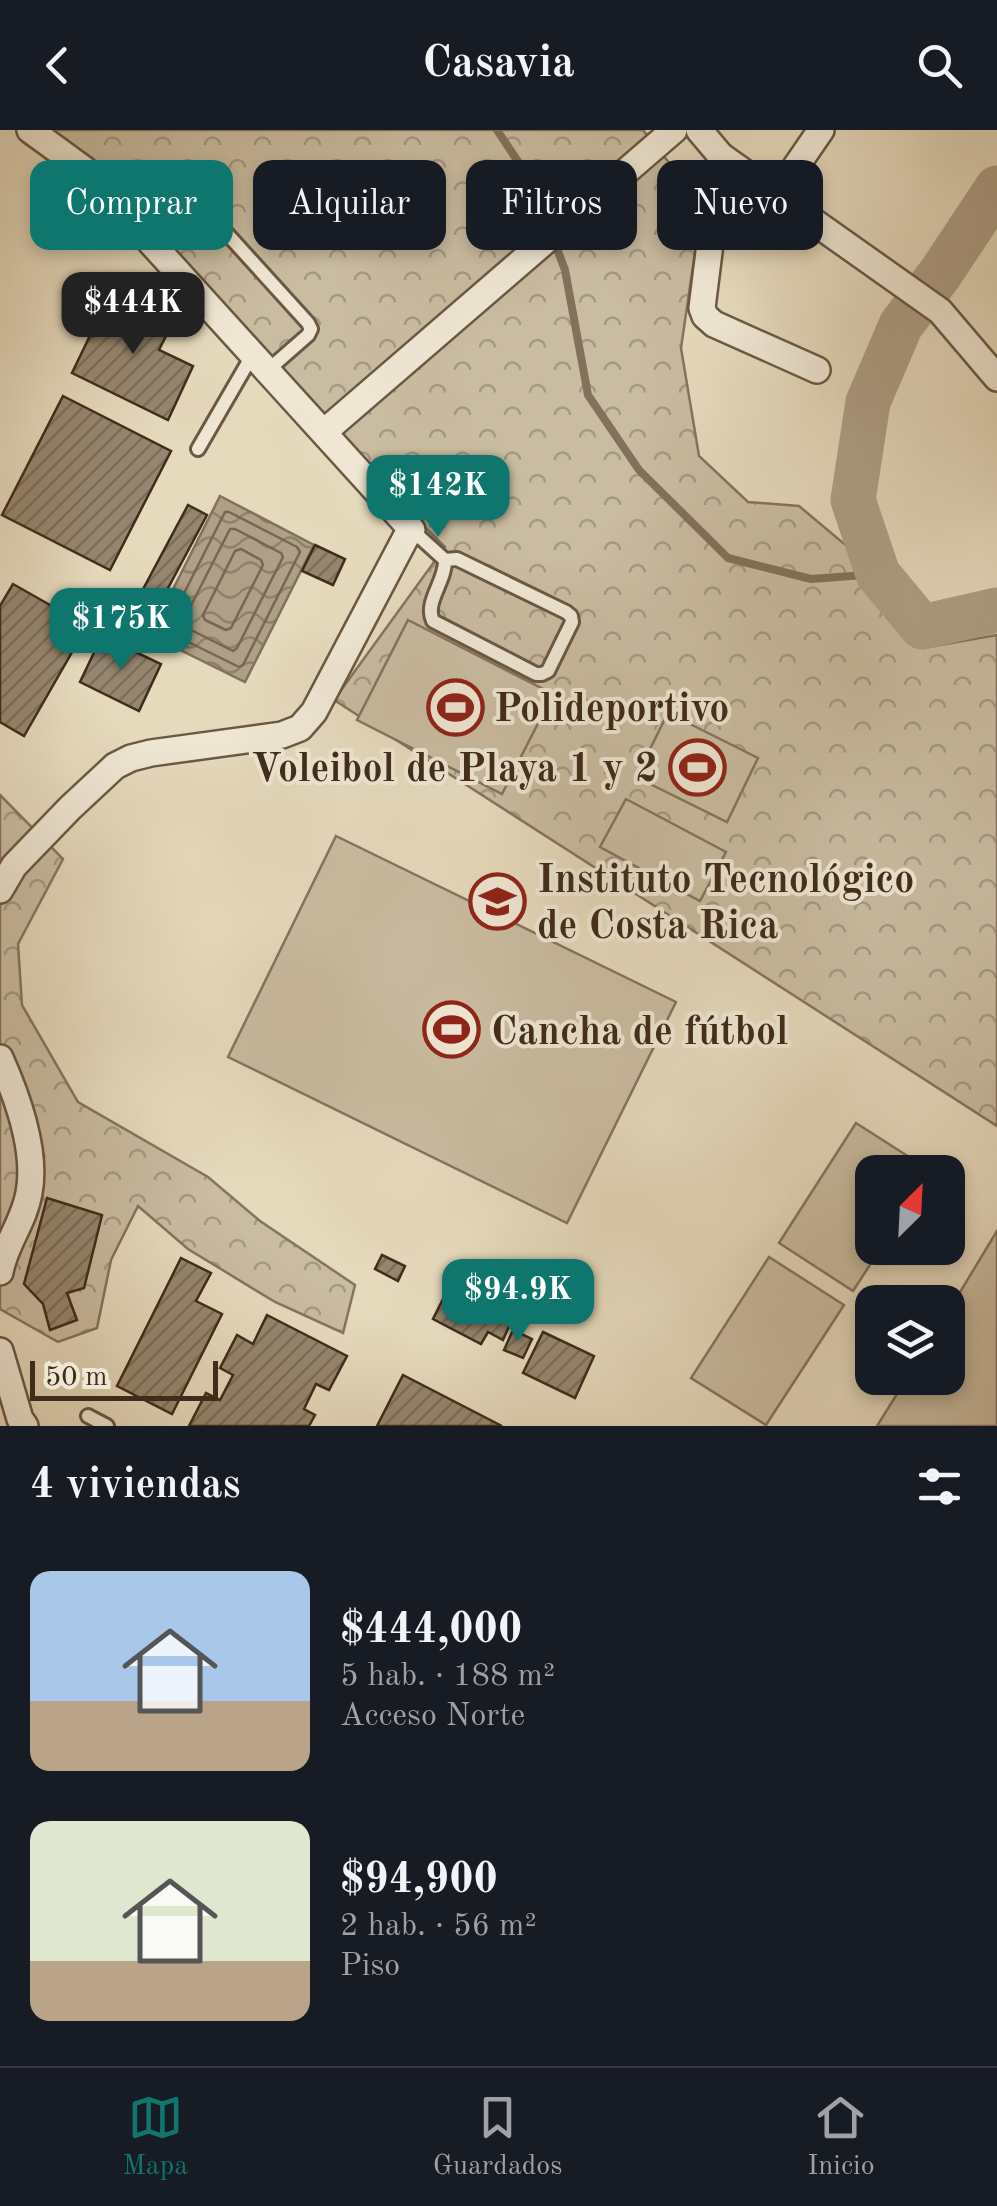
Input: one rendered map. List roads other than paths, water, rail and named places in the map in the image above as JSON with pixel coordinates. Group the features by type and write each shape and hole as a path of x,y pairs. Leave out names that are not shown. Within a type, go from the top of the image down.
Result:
{"street":[{"path":"30,130 71,160"},
{"path":"324,432 674,130"},
{"path":"699,130 727,160"},
{"path":"800,160 821,130"},
{"path":"721,156 702,308 705,316 714,324 817,370"},
{"path":"823,226 940,311 997,378"},
{"path":"0,890 14,866 115,766 151,752 266,738 300,728 314,712 412,530 158,250"},
{"path":"0,1058 21,1112 30,1159 30,1192 0,1272"},
{"path":"0,1351 25,1426"}],"lane":[{"path":"198,449 261,362 308,335 310,329 233,240"},
{"path":"412,530 445,560 457,559 571,616 572,622 548,671 536,674 432,621 429,608 444,574 445,560"},
{"path":"88,1416 107,1426"}],"water":[{"path":"220,496 314,545 245,682 150,635"}],"waterway":[{"path":"497,130 533,184 565,270 588,395 639,470 728,558 811,579 878,574"},
{"path":"997,188 901,325 868,402 853,500 878,574 922,627 997,610"}],"place":[{"name":"Polideportivo","path":"455,707"},
{"name":"Voleibol de Playa 1 y 2","path":"697,767"},
{"name":"Instituto Tecnológico de Costa Rica","path":"498,901"},
{"name":"Cancha de fútbol","path":"452,1030"}]}
